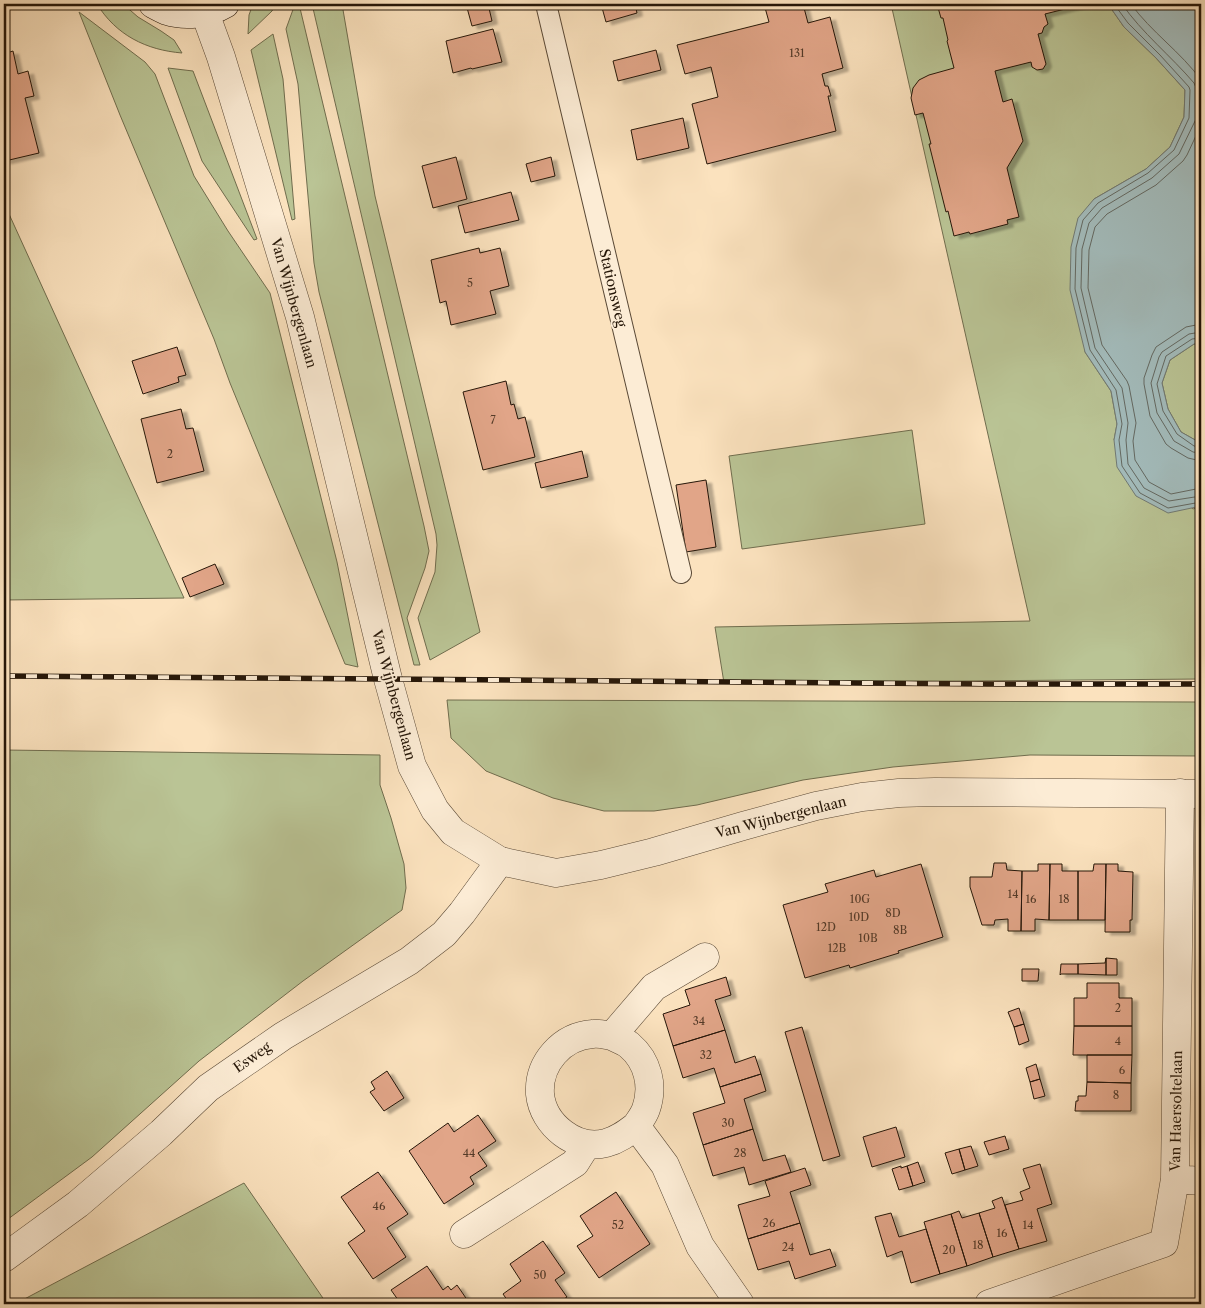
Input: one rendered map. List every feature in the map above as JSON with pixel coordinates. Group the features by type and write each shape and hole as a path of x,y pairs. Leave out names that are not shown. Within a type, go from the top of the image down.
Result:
{"street":[{"path":"153,4 168,11 186,15 215,8"},
{"name":"Van Wijnbergenlaan","path":"215,8 221,57 300,317 386,669 412,766 435,810 453,832 500,861 556,872 654,852 816,806 871,796 935,792 1190,793"},
{"name":"Van Haersoltelaan","path":"989,1304 1164,1243 1188,1180 1190,793"},
{"name":"Esweg","path":"4,1258 78,1204 161,1133 208,1088 283,1036 409,961 444,934 500,861"},
{"path":"612,1036 654,987 705,957"},
{"path":"593,1034 612,1036 628,1044 641,1058 648,1074 650,1092 646,1110 636,1126 622,1137 605,1143 586,1144 569,1138 555,1127 545,1111 540,1094 542,1076 548,1060 560,1046 576,1037 593,1034"},
{"path":"636,1126 665,1164 700,1246 740,1304"},
{"path":"464,1234 575,1163 586,1144"}],"lane":[{"name":"Stationsweg","path":"546,4 681,573"}],"green space":[{"path":"97,4 123,4 138,17 174,40 182,53 156,48 133,39 113,24"},
{"path":"253,4 276,4 272,11 248,34 249,15"},
{"path":"295,4 299,4 429,551 425,568 407,618 420,665 414,665 319,292 314,263 298,84 286,29"},
{"path":"312,4 342,4 375,196 480,632 430,660 418,618 435,572 436,534"},
{"path":"891,4 1108,4 1124,27 1185,90 1184,117 1170,147 1146,169 1094,199 1085,352 1111,391 1117,424 1114,440 1193,509 1201,506 1201,679 724,683 715,627 1030,621"},
{"path":"79,12 145,62 155,74 194,176 270,293 337,562 358,667 345,664"},
{"path":"273,34 283,79 295,219 292,220 251,50"},
{"path":"168,68 193,71 257,239 254,240 202,161"},
{"path":"4,203 184,598 4,600"},
{"path":"1201,343 1201,442 1181,432 1168,409 1162,383 1170,360 1194,344"},
{"path":"912,430 925,524 742,549 729,456"},
{"path":"447,700 1201,702 1201,756 1030,755 893,767 803,780 697,805 654,811 604,811 553,798 486,771 451,738"},
{"path":"4,750 380,755 380,785 404,864 406,888 402,910 303,981 199,1061 92,1157 4,1222"},
{"path":"244,1183 327,1304 15,1304"}],"water":[{"path":"1108,4 1201,4 1201,343 1194,344 1170,360 1162,383 1168,409 1181,432 1201,442 1201,506 1168,513 1136,496 1117,467 1114,440 1117,424 1111,391 1085,352 1070,290 1071,247 1078,218 1094,199 1146,169 1170,147 1184,117 1185,90 1124,27"}],"building":[{"path":"466,4 488,4 492,21 472,26"},
{"path":"601,4 635,4 637,13 606,22"},
{"path":"764,4 803,4 808,23 830,17 843,68 822,74 825,86 828,86 831,96 828,96 836,131 707,164 692,104 718,97 711,67 685,74 677,45 769,22"},
{"path":"937,4 1081,5 1045,14 1048,24 1044,27 1042,33 1038,34 1046,64 1043,69 1037,70 1032,67 1031,62 995,71 1003,102 1012,99 1023,141 1007,168 1019,217 1007,220 1008,224 970,234 969,232 954,236 948,211 946,212 923,113 915,115 911,98 913,88 919,80 954,68 943,18 941,18"},
{"path":"493,29 502,62 453,73 446,41"},
{"path":"4,49 10,52 13,51 18,74 28,71 34,96 25,98 39,153 5,161 4,157"},
{"path":"656,50 661,70 618,81 613,61"},
{"path":"683,118 689,148 637,160 631,130"},
{"path":"456,157 467,199 433,208 422,166"},
{"path":"551,157 555,176 531,182 526,164"},
{"path":"511,192 519,220 465,233 458,206"},
{"path":"479,248 480,253 500,248 509,286 490,291 496,314 451,325 446,301 440,303 431,260"},
{"path":"177,347 186,375 178,377 179,382 143,394 132,361"},
{"path":"506,381 511,405 514,404 518,419 525,417 535,457 483,470 463,392"},
{"path":"181,409 186,429 193,428 204,471 157,483 141,419"},
{"path":"582,451 588,477 541,488 535,463"},
{"path":"706,480 716,547 686,552 676,485"},
{"path":"215,564 224,584 190,597 182,578"},
{"path":"994,863 1006,863 1007,870 1022,871 1021,931 1008,931 1008,919 995,920 994,925 982,925 970,887 970,877 992,877"},
{"path":"921,864 943,937 850,968 849,965 805,978 783,905 828,892 825,884 874,870 876,877"},
{"path":"1038,864 1050,864 1049,920 1035,919 1035,931 1021,931 1022,871 1038,871"},
{"path":"1050,864 1062,864 1062,871 1078,871 1078,920 1049,920"},
{"path":"1094,864 1106,864 1105,920 1078,920 1078,871 1093,871"},
{"path":"1106,864 1118,864 1118,871 1133,872 1130,932 1105,932"},
{"path":"1106,958 1106,975 1078,974 1078,964 1105,963"},
{"path":"1106,958 1117,959 1117,975 1106,975"},
{"path":"1061,964 1078,964 1078,974 1060,975"},
{"path":"1022,969 1039,969 1038,981 1022,981"},
{"path":"726,977 731,995 715,1000 725,1030 673,1046 663,1014 690,1005 685,990"},
{"path":"1087,983 1119,983 1119,998 1132,998 1132,1026 1074,1026 1074,998 1087,998"},
{"path":"1019,1008 1024,1024 1014,1027 1008,1012"},
{"path":"1024,1024 1029,1041 1019,1045 1014,1027"},
{"path":"1074,1026 1132,1026 1132,1055 1073,1055"},
{"path":"802,1027 840,1156 823,1161 785,1032"},
{"path":"725,1030 735,1063 755,1056 761,1074 720,1087 714,1068 683,1078 673,1046"},
{"path":"1087,1055 1132,1055 1131,1083 1087,1082"},
{"path":"1036,1064 1040,1079 1030,1082 1026,1068"},
{"path":"387,1071 404,1098 384,1111 370,1092 375,1089 371,1082"},
{"path":"761,1074 766,1091 744,1099 753,1129 703,1145 693,1113 725,1103 720,1087"},
{"path":"1040,1079 1045,1096 1034,1099 1030,1082"},
{"path":"1087,1082 1131,1083 1131,1111 1075,1111 1078,1096 1086,1096"},
{"path":"478,1115 496,1141 478,1153 487,1166 470,1177 474,1184 444,1204 409,1151 448,1123 454,1132"},
{"path":"896,1127 905,1157 872,1167 863,1137"},
{"path":"753,1129 763,1161 785,1155 791,1172 749,1185 744,1167 713,1176 703,1145"},
{"path":"1005,1136 1009,1149 989,1155 984,1142"},
{"path":"971,1146 978,1166 965,1170 959,1149"},
{"path":"959,1149 965,1170 952,1174 945,1153"},
{"path":"918,1162 925,1182 913,1186 907,1166"},
{"path":"1040,1164 1052,1204 1037,1209 1047,1241 1019,1249 1005,1205 1023,1200 1020,1192 1030,1188 1023,1169"},
{"path":"901,1166 901,1168 907,1166 913,1186 899,1190 892,1169"},
{"path":"805,1168 811,1185 790,1192 800,1223 748,1239 738,1205 770,1196 765,1181"},
{"path":"378,1172 408,1214 387,1228 406,1257 373,1279 348,1243 365,1231 341,1197"},
{"path":"616,1192 650,1244 599,1278 577,1246 593,1236 580,1216"},
{"path":"1002,1197 1019,1249 993,1257 979,1213 995,1208 992,1201"},
{"path":"959,1211 962,1218 979,1213 993,1257 967,1266 951,1214"},
{"path":"891,1213 899,1237 926,1229 940,1274 911,1283 902,1251 887,1257 875,1217"},
{"path":"951,1214 967,1266 940,1274 924,1222"},
{"path":"800,1223 810,1255 830,1249 836,1266 795,1279 789,1261 758,1270 748,1239"},
{"path":"543,1241 565,1273 555,1280 567,1297 556,1304 510,1304 503,1294 521,1281 510,1264"},
{"path":"427,1266 443,1290 448,1286 451,1290 457,1285 470,1304 401,1304 391,1290"}],"railway":[{"path":"4,676 1201,684"}]}
